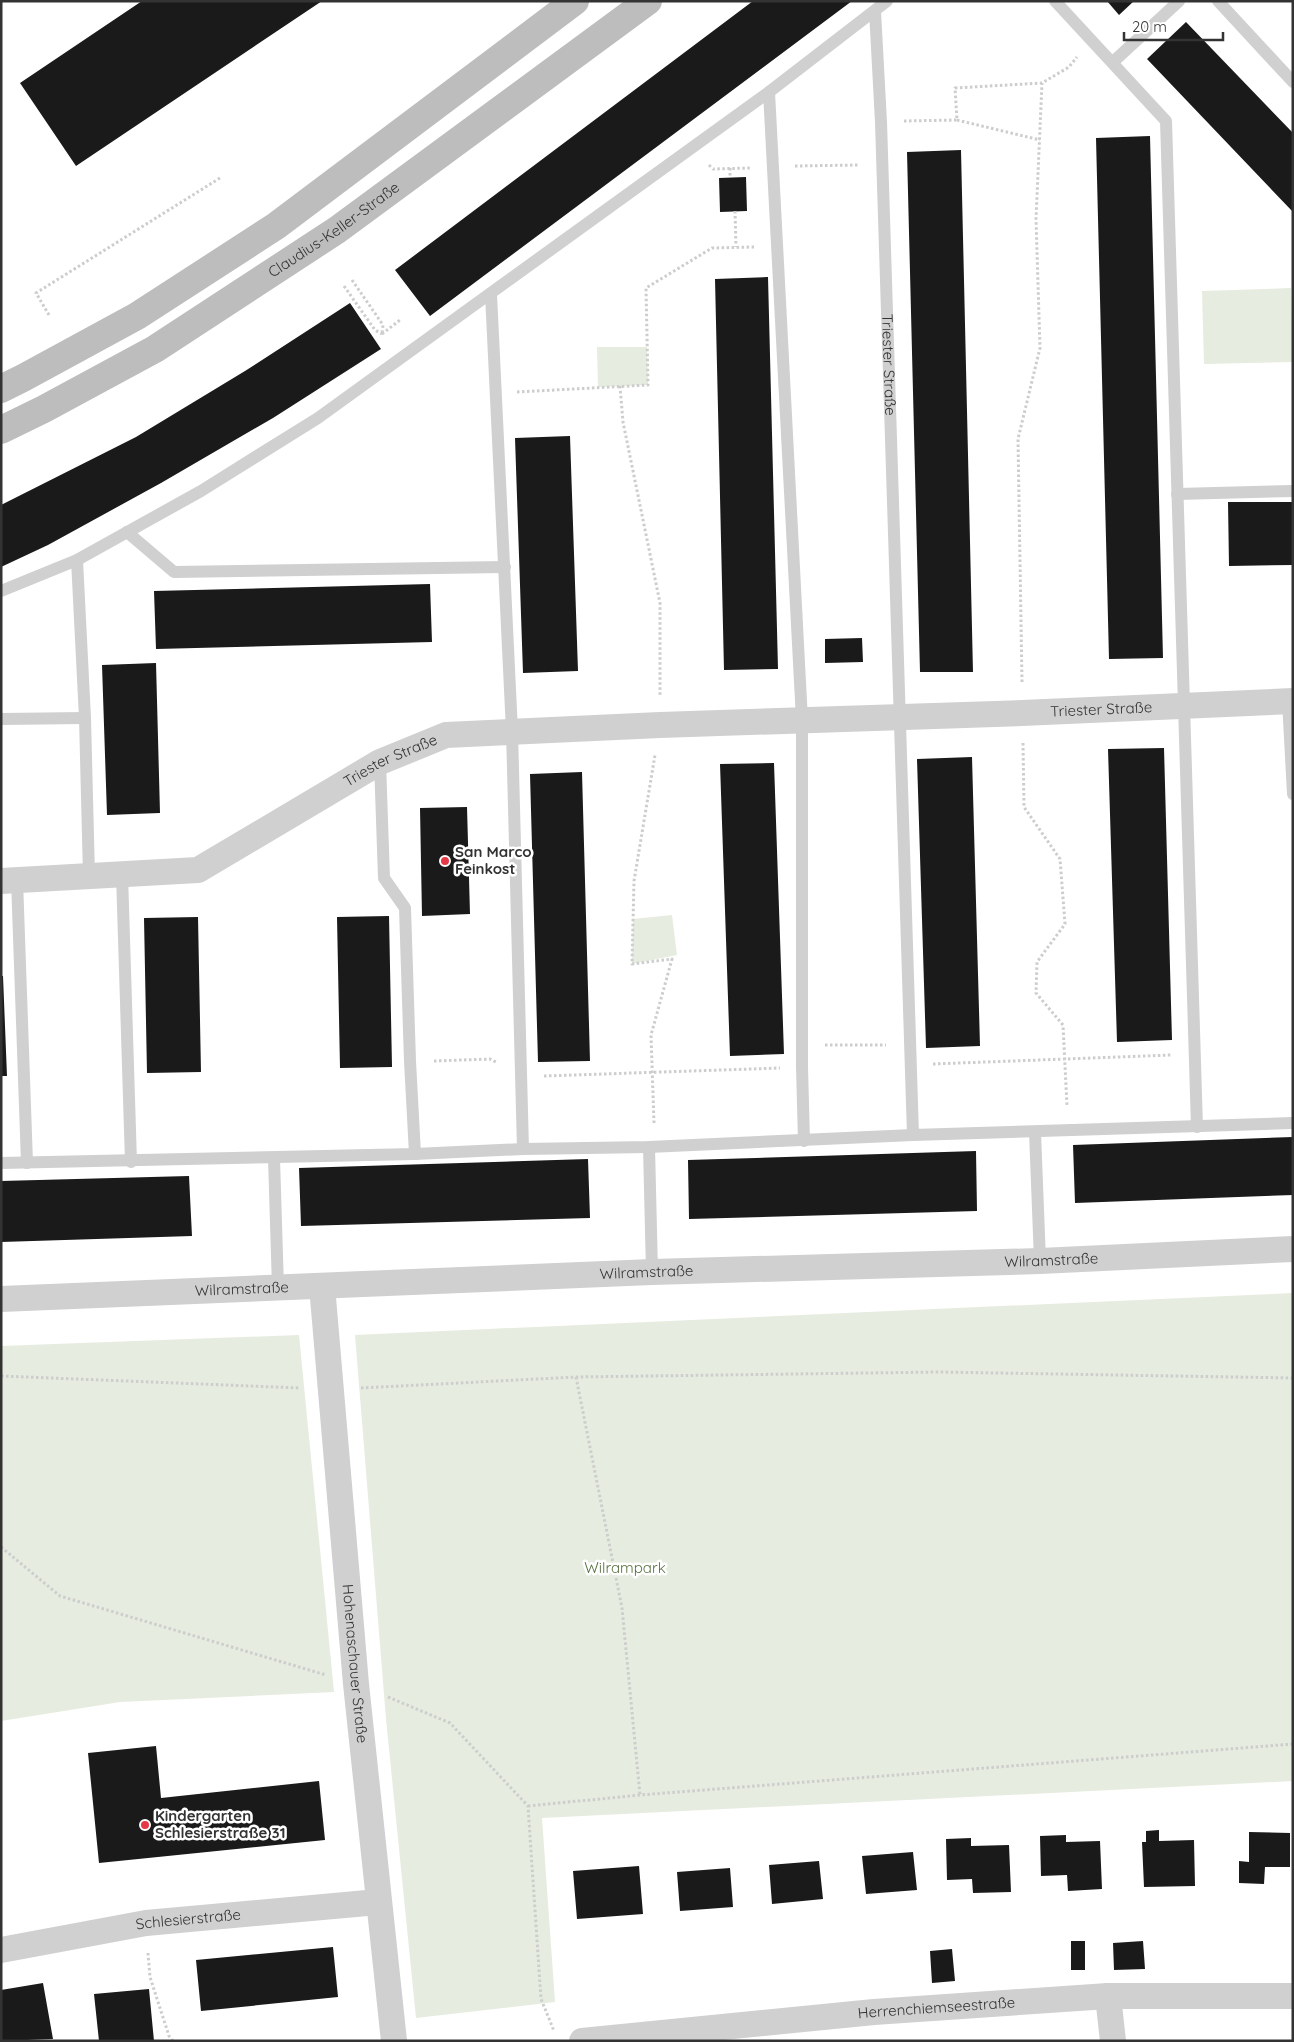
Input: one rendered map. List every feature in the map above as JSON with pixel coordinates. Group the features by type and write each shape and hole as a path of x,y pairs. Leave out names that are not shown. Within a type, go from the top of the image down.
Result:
{"main road":[{"path":"1,389 137,316 276,226 575,1"},
{"name":"Claudius-Keller-Straße","path":"1,430 155,349 338,230 648,1"}],"street":[{"name":"Triester Straße","path":"9,881 198,870 380,762 446,735 660,725 1022,714 1290,701"},
{"name":"Wilramstraße","path":"1,1299 652,1272 1040,1261 1293,1249"},
{"name":"Hohenaschauer Straße","path":"322,1286 356,1684 394,2041"},
{"name":"Schlesierstraße","path":"1,1950 146,1923 378,1902"},
{"name":"Herrenchiemseestraße","path":"582,2041 874,2012 1108,1996 1293,1996"},
{"path":"1108,1996 1113,2041"}],"lane":[{"path":"1,591 77,560 201,490 318,418 769,92 887,1"},
{"path":"1055,1 1166,121 1197,1127"},
{"path":"1113,62 1180,1"},
{"path":"1218,1 1293,82"},
{"name":"Triester Straße","path":"875,11 881,122 900,717"},
{"path":"769,92 802,720 802,1067 804,1141"},
{"path":"490,294 512,731 523,1149"},
{"path":"1177,494 1293,491"},
{"path":"127,532 174,572 505,566"},
{"path":"77,560 85,718 89,876"},
{"path":"1290,701 1293,794"},
{"path":"900,717 913,1135"},
{"path":"1,719 85,718"},
{"path":"380,762 384,878 405,908 415,1154"},
{"path":"122,874 131,1162"},
{"path":"9,881 27,1162"},
{"path":"1,1163 131,1162 415,1154 1293,1123"},
{"path":"1036,1132 1040,1261"},
{"path":"652,1146 652,1272"},
{"path":"274,1158 278,1288"}],"path":[{"path":"957,120 955,88 1042,83 1069,67 1090,39"},
{"path":"1022,714 1018,440 1040,348 1036,220 1042,83"},
{"path":"881,122 957,120 1040,140"},
{"path":"730,168 730,178"},
{"path":"49,315 36,293 220,178"},
{"path":"735,211 736,247"},
{"path":"496,393 648,385 646,288 712,248 777,246"},
{"path":"352,280 382,325 382,334"},
{"path":"344,286 374,330 382,334"},
{"path":"382,334 400,320"},
{"path":"620,386 623,422 660,603 660,725 634,881 632,964 672,958 651,1035 652,1146"},
{"path":"1023,755 1024,807 1060,859 1065,924 1037,962 1036,993 1063,1025 1069,1131"},
{"path":"1,1376 330,1389 576,1377 938,1372 1293,1378"},
{"path":"576,1377 622,1608 640,1795"},
{"path":"1,1547 60,1596"},
{"path":"528,1806 640,1795 1293,1744"},
{"path":"148,1954 150,1977 169,2036 173,2041"}],"green space":[{"path":"1291,288 1293,362 1204,364 1202,291"},
{"path":"597,347 647,347 648,385 598,387"},
{"path":"672,915 677,955 632,964 633,919"},
{"name":"Wilrampark","path":"1293,1293 1293,1781 542,1818 555,2002 416,2018 386,1719 355,1335"},
{"path":"299,1335 334,1692 120,1702 1,1721 1,1346"}],"building":[{"path":"142,1 322,1 76,166 20,83"},
{"path":"753,1 852,1 430,316 395,270"},
{"path":"1107,1 1134,1 1119,15"},
{"path":"1186,22 1293,133 1293,212 1147,59"},
{"path":"1150,136 1163,658 1109,659 1096,138"},
{"path":"961,150 973,672 920,672 907,152"},
{"path":"746,177 747,211 720,212 719,178"},
{"path":"768,277 778,669 724,670 715,279"},
{"path":"350,303 381,349 273,418 161,483 48,545 1,567 1,505 136,437 245,371"},
{"path":"570,436 578,671 523,673 515,438"},
{"path":"1228,502 1293,502 1293,565 1229,566"},
{"path":"430,584 432,642 156,649 154,591"},
{"path":"862,638 863,662 825,663 825,639"},
{"path":"156,663 160,813 107,815 102,665"},
{"path":"1164,748 1172,1040 1117,1042 1108,749"},
{"path":"972,757 980,1046 926,1048 917,759"},
{"path":"774,763 784,1054 730,1056 720,764"},
{"path":"582,772 590,1061 538,1062 530,774"},
{"name":"San Marco Feinkost","path":"467,807 470,914 422,916 420,808"},
{"path":"389,916 392,1067 340,1068 337,917"},
{"path":"198,917 201,1072 147,1073 144,918"},
{"path":"1,976 3,976 7,1076 1,1076"},
{"path":"1293,1137 1293,1195 1075,1203 1073,1145"},
{"path":"976,1151 977,1211 689,1219 688,1160"},
{"path":"588,1159 590,1218 301,1226 299,1168"},
{"path":"189,1176 192,1236 1,1242 1,1181"},
{"path":"156,1746 161,1798 319,1781 325,1840 99,1863 88,1753"},
{"path":"1159,1830 1159,1841 1194,1840 1195,1886 1144,1887 1142,1842 1146,1842 1146,1831"},
{"path":"1249,1832 1290,1833 1290,1867 1265,1867 1264,1884 1239,1883 1239,1861 1249,1862"},
{"path":"1066,1835 1066,1842 1100,1841 1102,1889 1068,1891 1067,1875 1041,1876 1040,1836"},
{"path":"971,1838 971,1846 1009,1845 1011,1892 973,1893 972,1879 947,1880 946,1839"},
{"path":"913,1852 917,1890 866,1894 862,1856"},
{"path":"819,1861 823,1899 772,1904 769,1865"},
{"path":"639,1866 643,1914 577,1919 573,1871"},
{"path":"730,1868 733,1907 680,1911 677,1872"},
{"path":"1071,1941 1085,1941 1085,1970 1071,1970"},
{"path":"1143,1941 1145,1969 1114,1970 1113,1943"},
{"path":"333,1947 338,1997 201,2011 196,1960"},
{"path":"952,1949 955,1981 932,1983 930,1951"},
{"path":"43,1983 53,2039 1,2041 1,1990"},
{"path":"149,1989 154,2041 99,2041 94,1994"}],"place":[{"name":"San Marco Feinkost","path":"445,861"},
{"name":"Kindergarten Schlesierstraße 31","path":"145,1825"}]}
